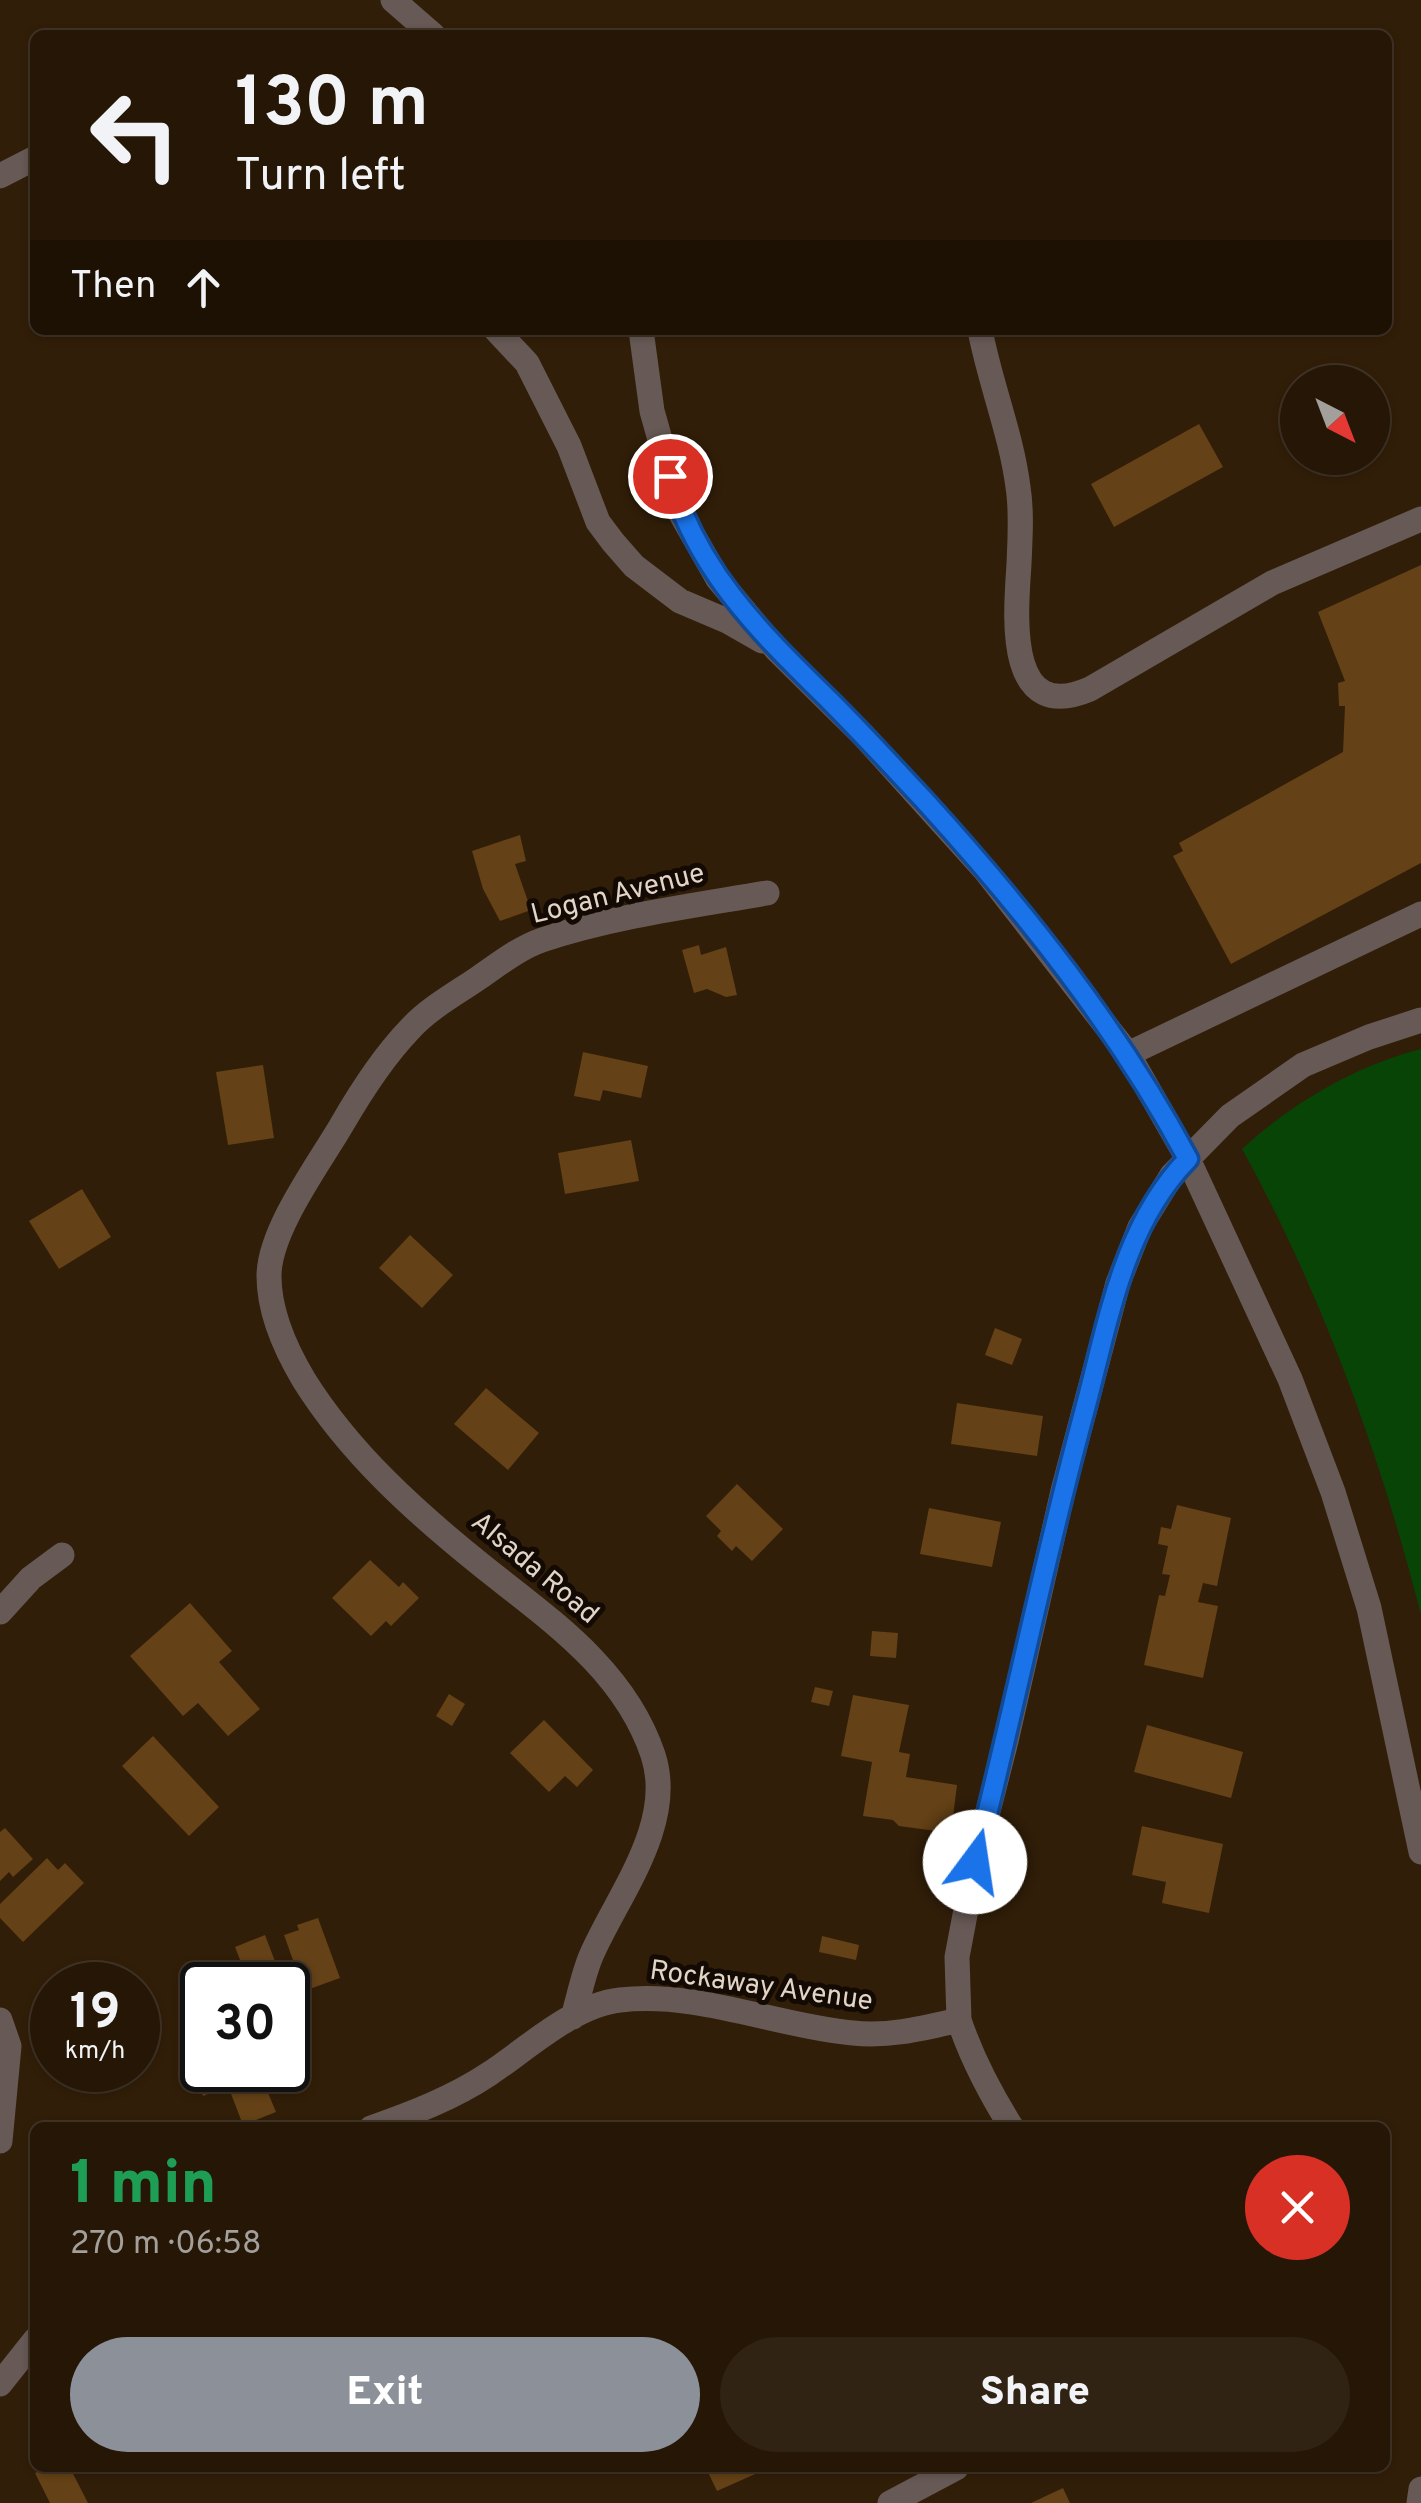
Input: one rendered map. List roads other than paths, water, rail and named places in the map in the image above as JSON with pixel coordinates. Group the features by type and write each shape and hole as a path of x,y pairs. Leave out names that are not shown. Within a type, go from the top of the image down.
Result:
{"street":[{"path":"393,0 427,30"},
{"path":"0,176 30,161"},
{"path":"501,335 528,363 569,446 592,511 613,542 644,575 680,602 727,621 776,648"},
{"path":"642,335 652,410 681,514 718,578 776,648 863,735 985,870 1128,1054 1188,1159 1290,1379 1333,1492 1369,1608 1421,1852"},
{"path":"981,335 1019,491 1016,644 1029,676 1050,694 1064,697 1090,689 1272,583 1421,519"},
{"name":"Logan Avenue","path":"299,1197 350,1110 411,1027 506,959 538,941 642,914 767,893"},
{"path":"1128,1054 1421,914"},
{"path":"1008,2122 968,2049 959,2020 957,1957 975,1862 1063,1491 1118,1283 1140,1227 1172,1175 1230,1116 1304,1065 1421,1020"},
{"name":"Alsada Road","path":"299,1197 277,1242 269,1274 276,1316 289,1356 362,1455 409,1503 597,1662 642,1726 655,1760 658,1797 648,1840 590,1959 574,2017"},
{"path":"0,1612 31,1578 62,1555"},
{"name":"Rockaway Avenue","path":"386,2122 445,2098 488,2075 531,2042 574,2017 618,2000 718,2007 855,2034 899,2033 959,2020"},
{"path":"0,2020 9,2046 0,2141"},
{"path":"0,2384 30,2346"},
{"path":"890,2503 948,2472"},
{"path":"1418,2503 1421,2489"}]}
